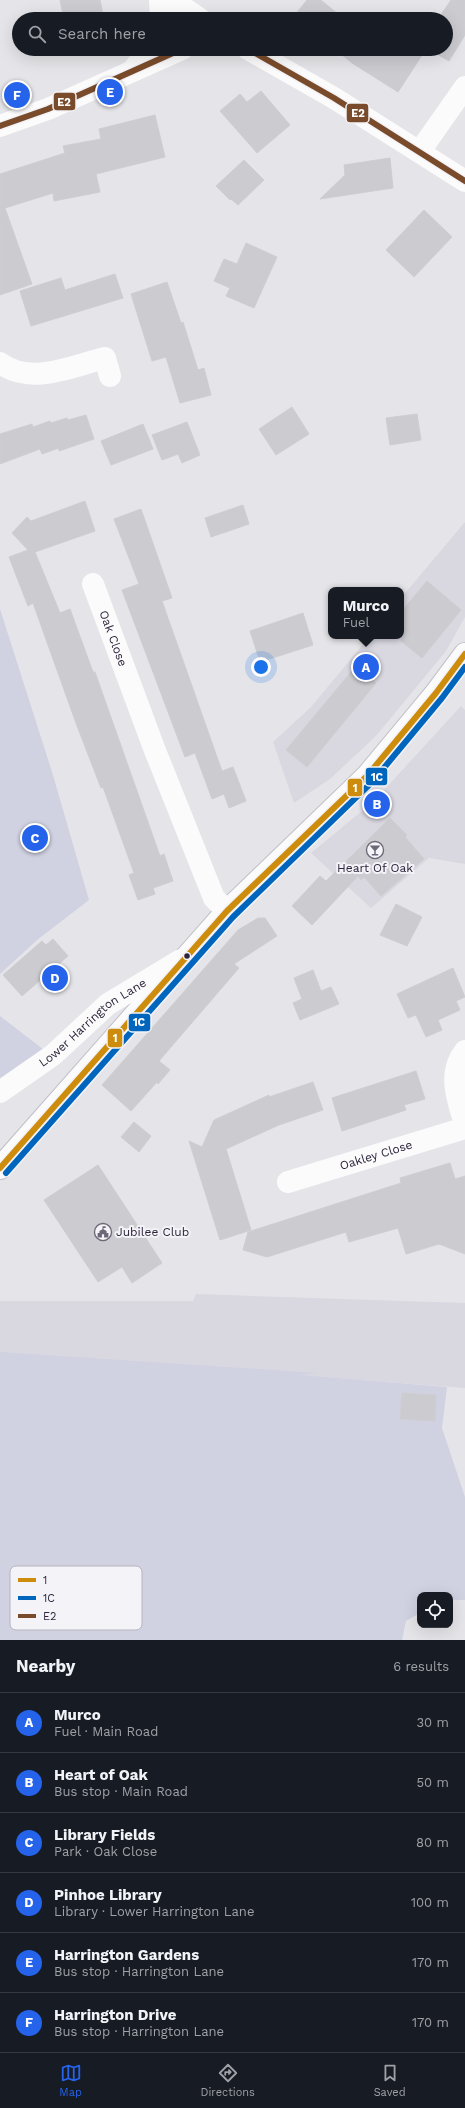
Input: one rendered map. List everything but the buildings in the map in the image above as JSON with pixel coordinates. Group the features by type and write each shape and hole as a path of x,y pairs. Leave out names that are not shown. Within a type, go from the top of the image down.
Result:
{"street":[{"path":"160,0 161,12"},
{"path":"172,0 190,12"},
{"path":"132,71 144,56"},
{"path":"0,126 48,109 166,56"},
{"path":"260,56 334,98 420,151 465,181"},
{"path":"420,151 465,86"},
{"path":"0,363 20,373 36,375 105,358 110,376"},
{"name":"Oak Close","path":"94,584 154,748 214,898 227,911"},
{"path":"0,1168 227,911 367,776 436,693 465,654"},
{"name":"Lower Harrington Lane","path":"0,1092 53,1055 108,1004 187,956"},
{"path":"465,1051 458,1063 454,1082 456,1095 465,1124"},
{"name":"Oakley Close","path":"288,1182 465,1128"}],"shaded area":[{"path":"465,522 465,617 446,651 376,736 330,779 294,803 273,742 311,707 368,639 404,639 404,594"},
{"path":"0,609 53,775 89,900 37,940 0,974"},
{"path":"461,706 465,710 465,864 429,858 371,908 311,853 374,801"},
{"path":"0,1016 48,1053 0,1086"},
{"path":"196,1294 465,1303 465,1388 0,1353 0,1301 193,1301"},
{"path":"0,1352 317,1373 300,1375 447,1387 442,1428 465,1497 465,1600 453,1600 453,1592 417,1592 417,1615 406,1621 402,1640 0,1640"}],"transit line":[{"name":"E2","path":"0,126 48,109 166,56"},
{"name":"E2","path":"260,56 334,98 465,181"},
{"name":"1","path":"0,1168 227,911 367,776 436,693 465,654"},
{"name":"1C","path":"6,1173 233,917 373,781 442,698 465,667"}],"place":[{"name":"Harrington Gardens","path":"110,92"},
{"name":"Harrington Drive","path":"17,95"},
{"name":"Murco","path":"366,667"},
{"name":"Heart of Oak","path":"377,804"},
{"name":"Library Fields","path":"35,838"},
{"name":"Heart Of Oak","path":"375,850"},
{"name":"Pinhoe Library","path":"55,978"},
{"name":"Jubilee Club","path":"103,1232"}]}
